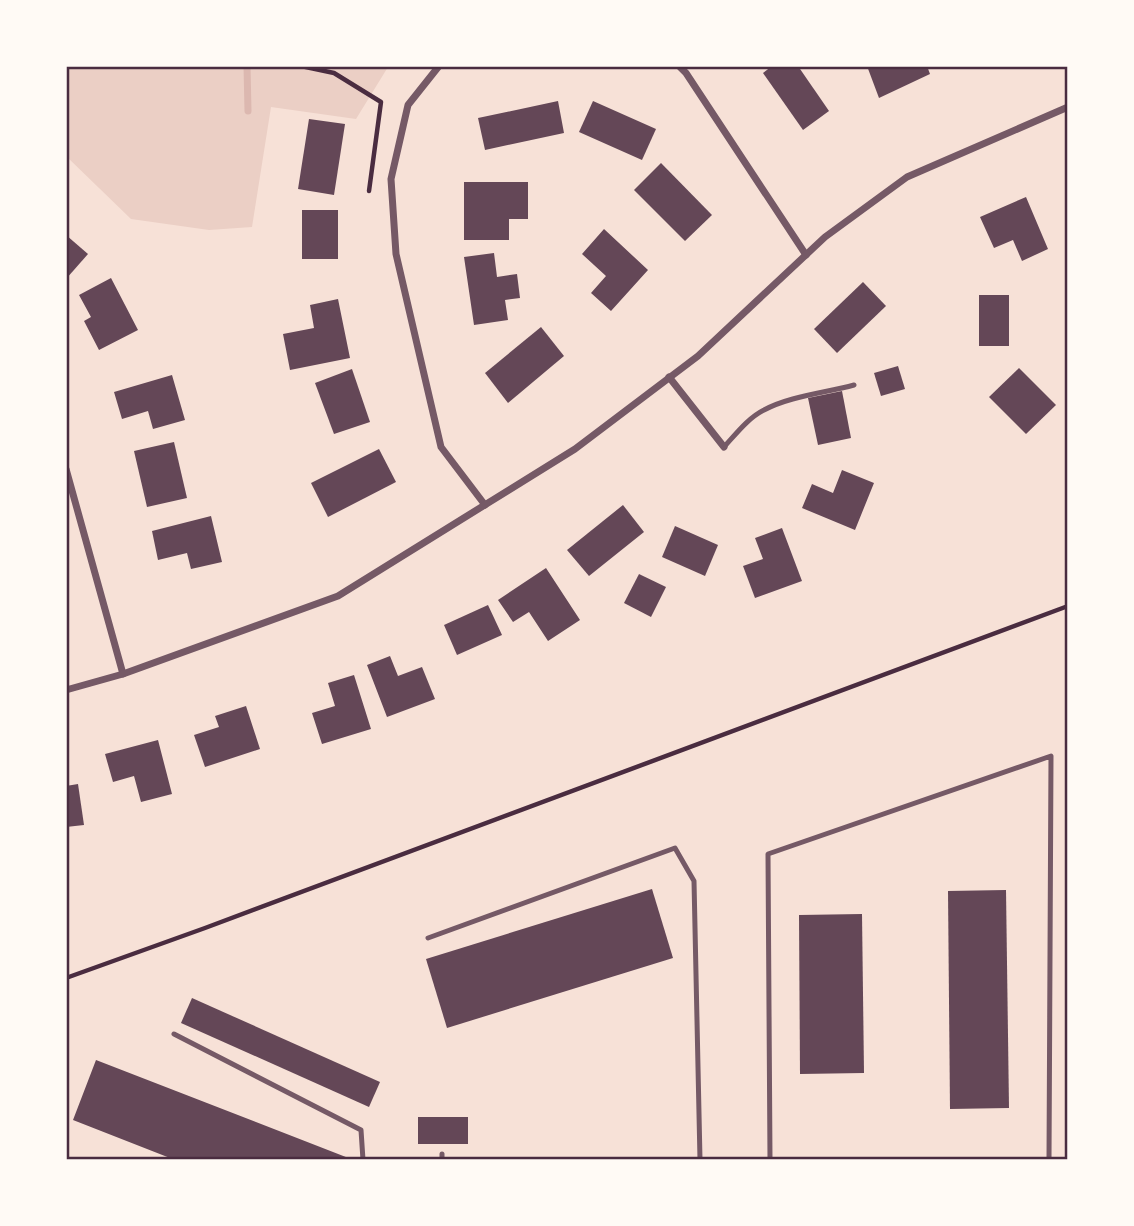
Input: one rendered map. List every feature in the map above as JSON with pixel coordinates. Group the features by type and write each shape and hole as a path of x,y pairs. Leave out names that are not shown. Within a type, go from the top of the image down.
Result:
{"street":[{"path":"439,66 408,105 391,178 396,254 441,447 485,505"},
{"path":"679,66 806,255"},
{"path":"66,690 123,674 338,596 575,449 698,356 825,237 907,177 1068,107"},
{"path":"669,377 724,447"},
{"path":"66,469 123,674"}],"lane":[{"path":"724,447 748,421 762,411 775,405 854,386"},
{"path":"770,1160 768,854 1051,756 1049,1160"},
{"path":"428,938 675,848 694,881 700,1160"},
{"path":"174,1034 361,1129 363,1160"}],"path":[{"path":"301,66 334,73 381,102 369,191"},
{"path":"66,978 1068,606"}],"shaded area":[{"path":"66,67 388,67 356,119 271,107 252,227 209,230 131,219 67,157"}],"building":[{"path":"772,66 798,66 829,111 803,130 763,73"},
{"path":"867,66 927,66 930,74 879,98"},
{"path":"558,101 564,133 485,150 478,118"},
{"path":"593,101 656,129 642,160 579,132"},
{"path":"309,119 345,124 334,195 298,189"},
{"path":"661,163 712,215 685,241 634,190"},
{"path":"464,182 528,182 528,219 509,219 509,240 464,240"},
{"path":"1026,197 1048,249 1022,261 1013,240 994,248 980,217"},
{"path":"302,210 338,210 338,259 302,259"},
{"path":"604,229 648,270 611,311 591,293 606,276 582,254"},
{"path":"66,235 88,254 66,279"},
{"path":"494,253 497,277 517,274 520,298 505,300 508,320 474,325 464,257"},
{"path":"111,278 138,330 99,350 84,321 91,317 79,295"},
{"path":"863,282 886,306 837,353 814,329"},
{"path":"979,295 1009,295 1009,346 979,346"},
{"path":"338,299 350,358 290,370 283,334 314,328 310,305"},
{"path":"541,327 564,356 508,403 485,373"},
{"path":"898,366 905,389 881,396 874,373"},
{"path":"1019,368 1056,405 1026,434 989,397"},
{"path":"352,369 370,422 334,434 315,383"},
{"path":"172,375 185,420 153,429 148,411 122,419 114,392"},
{"path":"842,391 851,438 818,445 808,398"},
{"path":"174,442 187,498 147,507 134,451"},
{"path":"379,449 396,482 328,517 311,483"},
{"path":"842,470 874,483 855,530 802,508 812,484 833,493"},
{"path":"623,505 644,532 589,576 567,550"},
{"path":"211,516 222,562 191,569 187,553 158,560 152,531"},
{"path":"675,526 718,545 705,576 662,557"},
{"path":"782,528 802,581 755,598 743,566 763,559 755,538"},
{"path":"546,568 580,620 548,641 529,612 513,622 498,600"},
{"path":"639,574 666,587 651,617 624,603"},
{"path":"488,605 502,635 457,655 444,625"},
{"path":"390,656 398,676 422,667 435,699 387,717 367,665"},
{"path":"354,675 371,729 322,744 312,713 335,706 328,683"},
{"path":"246,706 260,749 205,767 194,735 219,727 215,716"},
{"path":"158,740 172,794 141,802 134,776 113,782 105,754"},
{"path":"78,784 84,825 66,827 66,786"},
{"path":"652,889 673,958 447,1028 426,959"},
{"path":"1006,890 1009,1108 950,1109 948,891"},
{"path":"862,914 864,1073 800,1074 799,915"},
{"path":"192,998 380,1082 369,1107 181,1023"},
{"path":"96,1060 351,1160 169,1160 170,1158 73,1120"},
{"path":"418,1117 468,1117 468,1144 418,1144"}],"waterway":[{"path":"247,66 248,111"}]}
